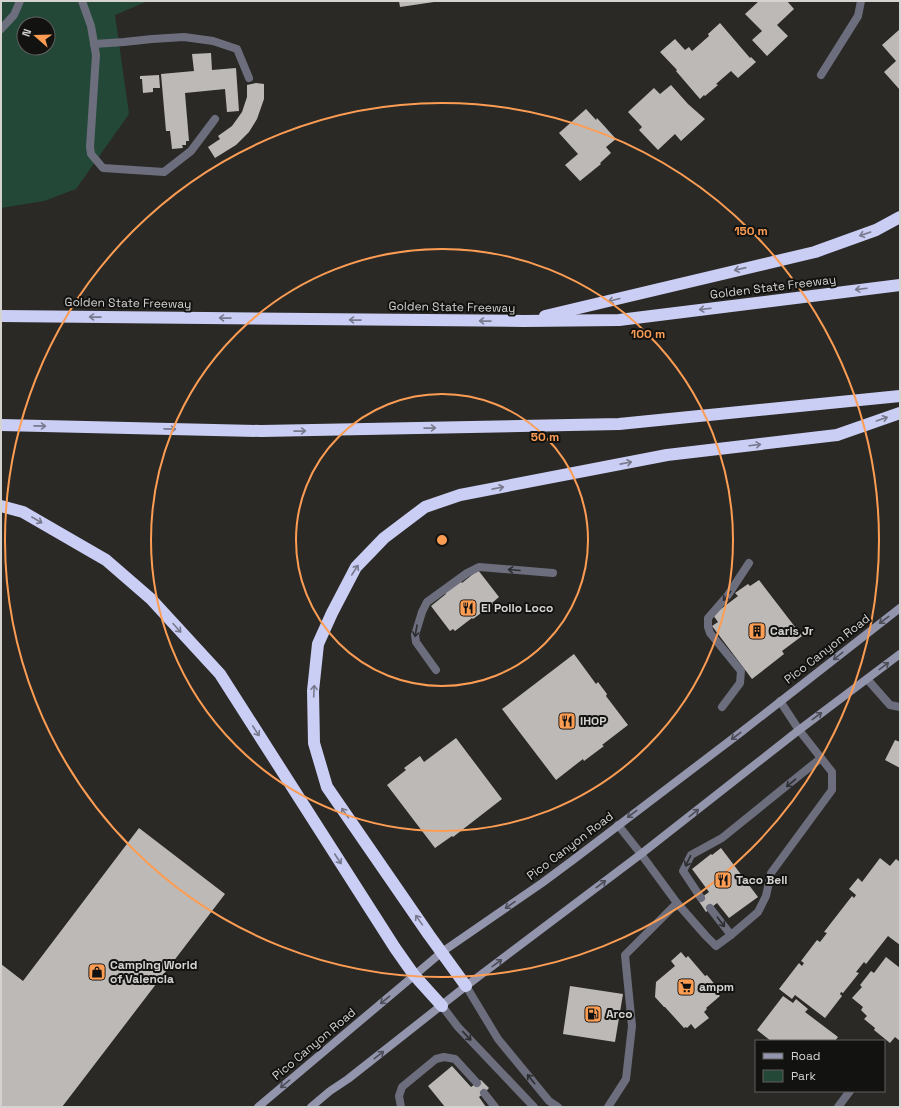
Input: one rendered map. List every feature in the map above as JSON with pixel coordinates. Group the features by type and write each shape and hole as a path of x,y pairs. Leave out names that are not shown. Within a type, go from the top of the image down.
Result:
{"highway":[{"path":"524,321 814,252 876,230 900,217"},
{"name":"Golden State Freeway","path":"1,316 524,321 619,320 900,284"},
{"path":"1,425 261,431 619,424 900,396"},
{"path":"466,986 327,787 314,743 313,691 318,644 356,567 384,538 425,506 460,495 668,455 837,435 900,413"},
{"path":"1,506 23,512 106,560 151,599 220,674 395,948 414,975 442,1006"}],"main road":[{"name":"Pico Canyon Road","path":"258,1107 442,952 542,883 740,733 900,608"},
{"path":"311,1107 466,986 641,854 799,730 900,654"}],"street":[{"path":"1,29 14,16 20,1"},
{"path":"82,1 91,26 96,55 90,147 91,154 103,168 164,172 191,151 215,119"},
{"path":"821,75 858,16 861,1"},
{"path":"94,44 184,37 213,40 237,49 249,78"},
{"path":"722,707 740,683 741,671 710,633 708,618 728,595 749,563"},
{"path":"436,670 416,642 415,635 427,602 467,573 479,567 553,573"},
{"path":"867,678 890,704 900,707"},
{"path":"618,825 677,903 716,946 731,936 758,912 766,896 771,873 832,790 832,772 799,730 780,701"},
{"path":"701,898 683,871 691,855 722,838 821,758"},
{"path":"608,1107 626,1079 632,1034 625,954 677,903"},
{"path":"710,908 731,936"},
{"path":"466,986 498,1039 549,1102 558,1107"},
{"path":"442,1006 458,1026 534,1107"},
{"path":"401,1107 399,1096 402,1087 436,1059 444,1056 455,1059 477,1083"},
{"path":"838,1107 849,1092"},
{"path":"484,1093 495,1107"}],"green space":[{"path":"1,1 148,1 115,15 129,114 76,189 44,201 1,208"}],"building":[{"path":"399,1 434,1 434,2 400,7"},
{"path":"759,1 787,1 794,9 777,25 788,36 767,56 752,40 762,31 745,14"},
{"path":"720,23 750,58 751,57 756,62 738,78 731,71 716,84 718,85 700,99 676,71 677,70 660,52 675,39 685,50 689,47 692,51 709,36 708,34"},
{"path":"900,29 900,90 884,72 896,61 882,45"},
{"path":"211,53 212,70 236,68 239,111 227,112 225,89 185,93 189,141 186,141 186,145 182,145 183,148 172,149 170,131 166,131 161,74 194,71 192,54"},
{"path":"159,75 160,88 153,88 153,92 143,93 142,79 140,79 140,76"},
{"path":"256,83 264,84 264,99 257,119 249,132 236,145 215,158 208,147 220,139 218,136 232,126 242,112 247,97 247,85"},
{"path":"671,85 688,104 705,119 681,141 675,134 658,150 639,130 642,127 628,112 654,88 660,94"},
{"path":"586,109 596,120 597,118 616,139 606,147 611,153 600,163 601,164 580,181 565,165 578,154 559,133"},
{"path":"478,570 499,597 492,603 493,604 473,619 472,618 455,631 453,629 450,631 431,606 460,580 462,583"},
{"name":"Carls Jr","path":"759,580 802,636 782,651 784,654 752,679 712,626 718,622 713,615 738,596 735,593 748,584 750,586"},
{"path":"574,654 596,684 598,682 607,694 606,696 628,725 602,745 604,746 584,761 583,759 556,780 502,709"},
{"path":"456,738 502,799 453,837 452,836 435,848 387,785 406,770 404,768 420,756 424,762"},
{"path":"895,740 900,742 900,768 885,760"},
{"name":"Camping World of Valencia","path":"139,828 225,894 62,1107 1,1107 1,964 23,981"},
{"name":"Taco Bell","path":"721,848 758,897 729,918 717,903 706,912 698,900 709,892 692,869"},
{"path":"880,858 890,866 896,859 900,862 900,945 888,936 866,964 864,962 856,972 859,973 843,993 841,992 840,994 842,996 825,1018 795,995 792,999 779,989 799,963 802,966 804,963 801,961 817,940 820,942 827,933 824,932 852,896 854,898 856,895 849,889 858,878 862,882"},
{"name":"ampm","path":"681,952 686,958 688,956 705,976 707,975 721,992 718,994 720,996 706,1008 707,1009 704,1012 709,1018 695,1029 691,1024 687,1028 684,1028 655,997 656,982 675,966 671,961"},
{"path":"886,957 900,968 900,1041 895,1037 890,1043 874,1030 875,1028 864,1019 867,1016 861,1010 863,1007 852,998 862,987 860,985 871,971 874,973"},
{"name":"Arco","path":"570,986 623,994 615,1042 563,1034"},
{"path":"783,996 793,1003 796,999 808,1009 805,1012 838,1037 836,1040 770,1040 757,1030"},
{"path":"452,1066 471,1087 481,1080 489,1088 479,1097 486,1107 445,1107 428,1086"}],"place":[{"name":"El Pollo Loco","path":"468,608"},
{"name":"Carls Jr","path":"757,631"},
{"name":"IHOP","path":"567,721"},
{"name":"Taco Bell","path":"723,880"},
{"name":"Camping World of Valencia","path":"97,972"},
{"name":"ampm","path":"686,987"},
{"name":"Arco","path":"593,1014"}]}
